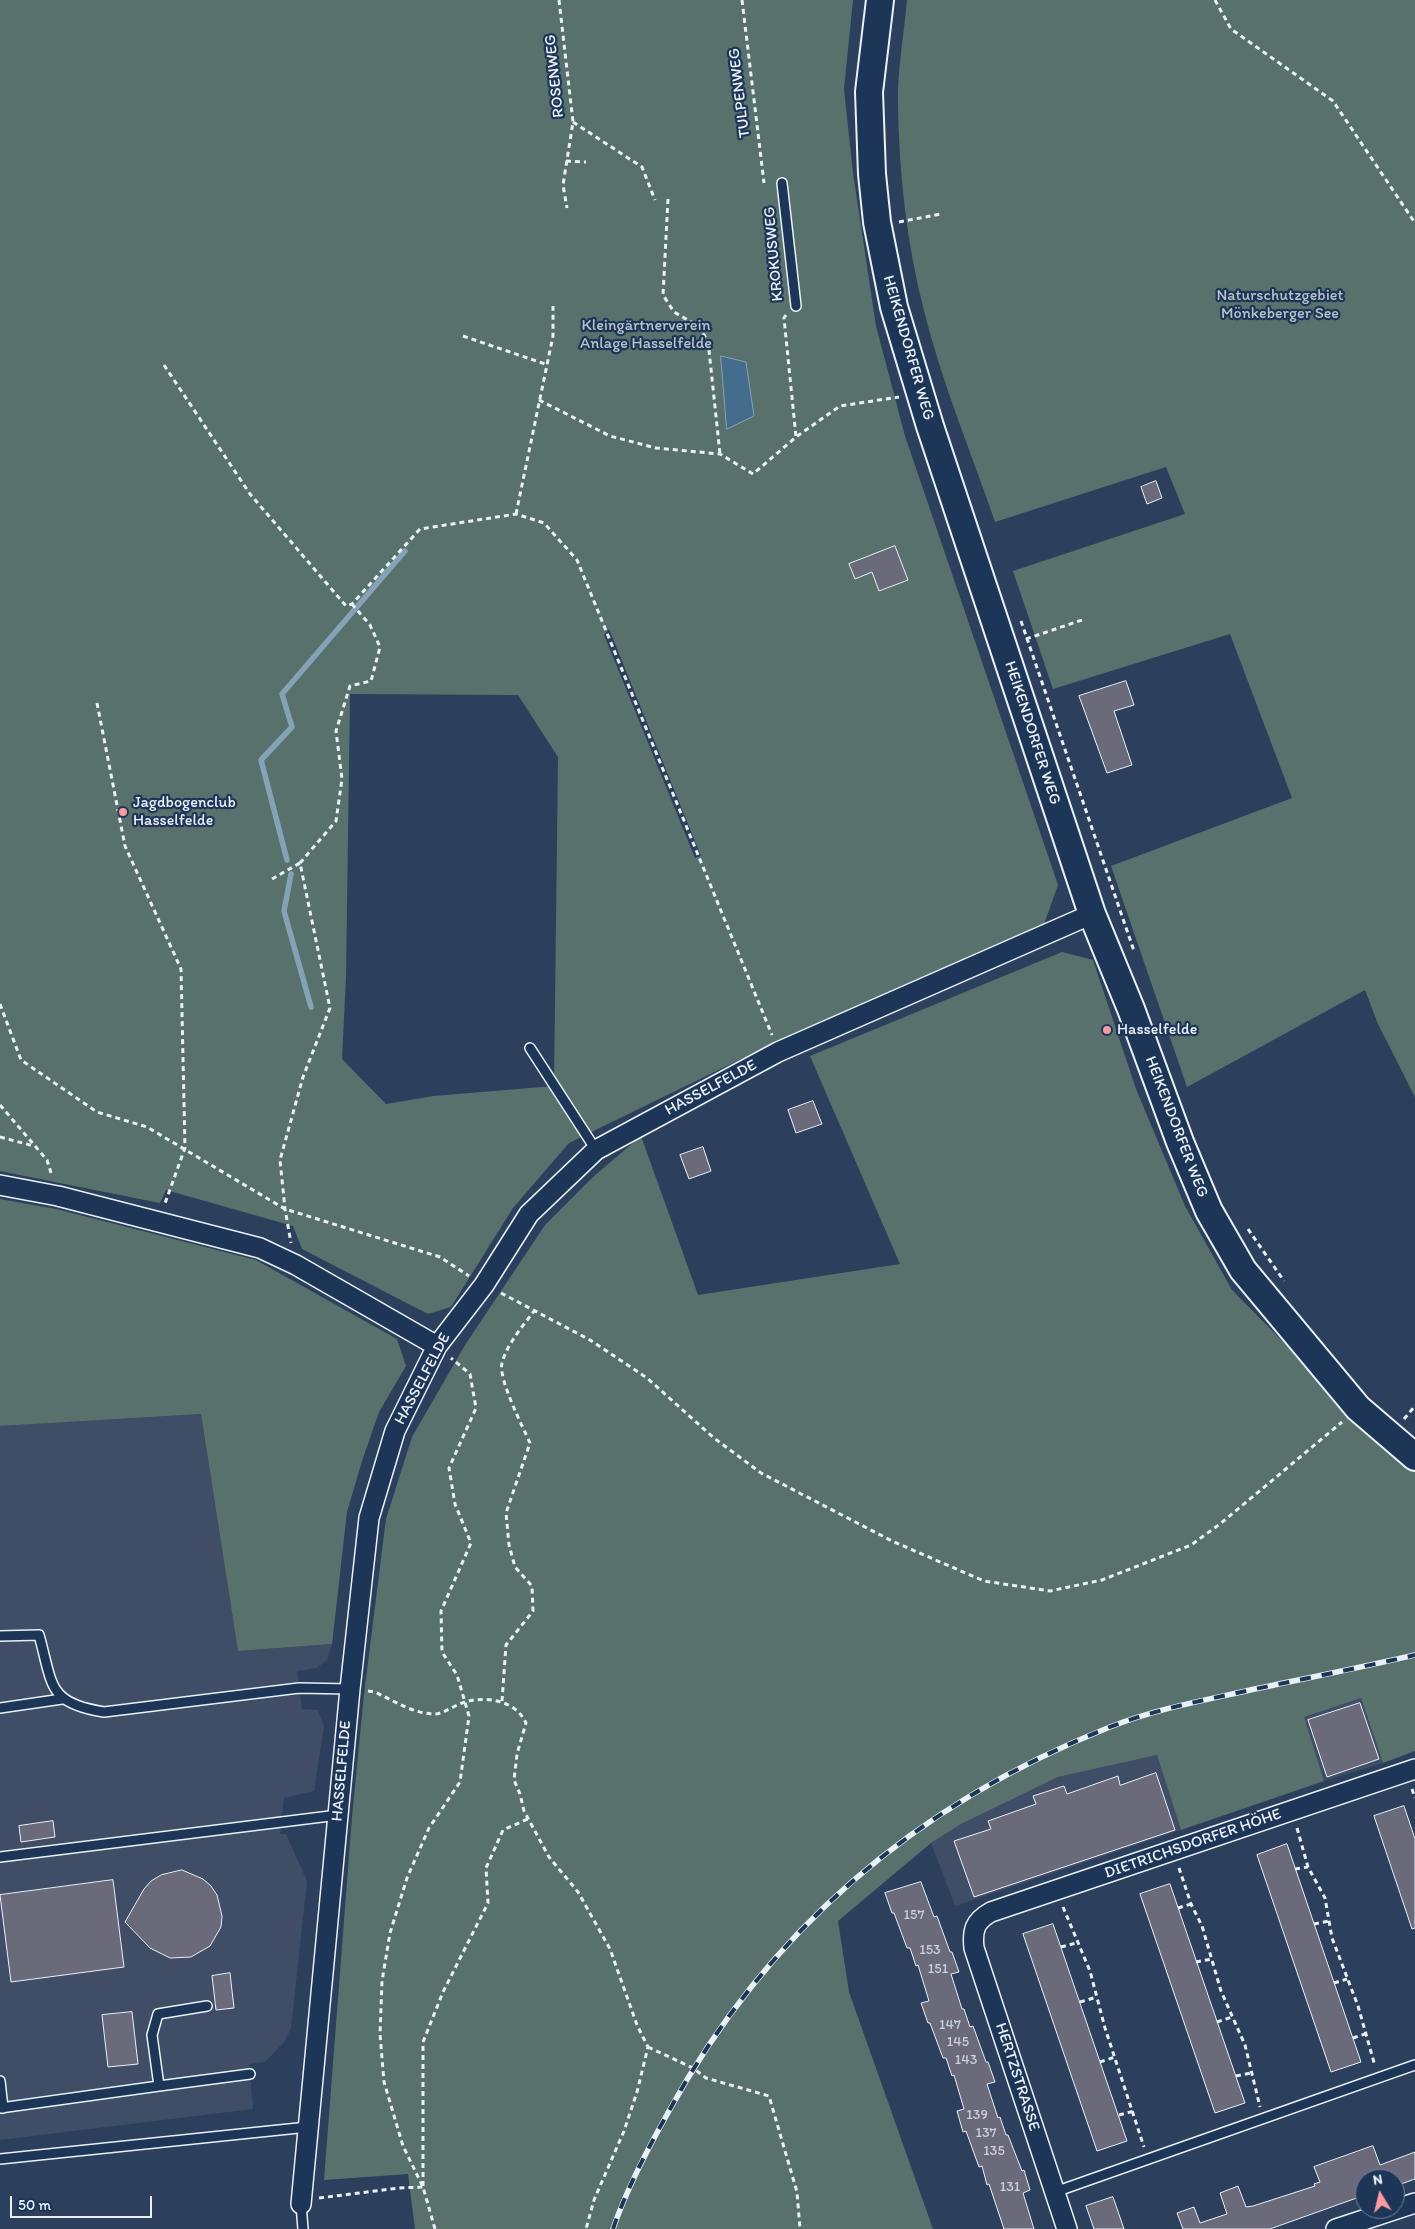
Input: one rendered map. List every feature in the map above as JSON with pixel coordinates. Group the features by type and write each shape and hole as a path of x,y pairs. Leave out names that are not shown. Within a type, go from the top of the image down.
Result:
{"street":[{"name":"HEIKENDORFER WEG","path":"880,0 869,92 872,174 894,222 894,307 927,417 1092,914 1131,1009 1180,1142 1209,1211 1243,1270 1358,1408 1415,1457"},
{"name":"HASSELFELDE","path":"302,2202 368,1518 395,1431 437,1346 484,1285 529,1214 596,1150 778,1052 1092,914"},
{"path":"0,1185 58,1196 260,1248 296,1265 437,1346"},
{"name":"DIETRICHSDORFER HÖHE","path":"975,1925 980,1918 991,1912 1415,1769"},
{"name":"HERTZSTRASSE","path":"975,1925 972,1936 974,1948 1067,2229"},
{"path":"1336,2229 1415,2203"}],"lane":[{"name":"KROKUSWEG","path":"782,183 796,306"},
{"path":"530,1048 596,1150"},
{"path":"0,1636 39,1636 54,1690 62,1699 80,1708 104,1712 299,1688 350,1689"},
{"path":"0,1708 62,1699"},
{"path":"0,1857 338,1815"},
{"path":"159,2086 152,2035 158,2014 207,2006"},
{"path":"1055,2192 1415,2065"},
{"path":"0,2081 2,2108 250,2074"},
{"path":"0,2159 308,2126"},
{"path":"302,2202 303,2229"}],"path":[{"name":"ROSENWEG","path":"559,0 573,122 563,185 567,208"},
{"name":"TULPENWEG","path":"742,0 764,183"},
{"path":"1215,0 1231,29 1333,101 1415,223"},
{"path":"573,122 642,167 655,200"},
{"path":"566,161 586,162"},
{"path":"668,199 663,295 674,312 698,326 708,341 720,454"},
{"path":"894,222 940,214"},
{"path":"516,514 548,365 553,336 552,306"},
{"name":"KROKUSWEG","path":"796,306 784,318 796,437"},
{"path":"463,336 548,365"},
{"path":"164,365 250,494 346,606 355,606 420,529 516,514 544,523 577,560 778,1052"},
{"path":"540,400 610,436 656,448 720,454 753,474 796,437 840,406 901,396"},
{"path":"272,879 300,863 336,821 342,779 336,731 350,686 371,681 380,647 370,625 355,606"},
{"path":"1026,638 1085,619"},
{"path":"1020,620 1135,954"},
{"path":"97,702 125,846 181,969 185,1148 158,1222"},
{"path":"296,1265 285,1209 280,1160 303,1077 330,1008 300,863"},
{"path":"0,1004 21,1060 97,1112 147,1127 285,1209 440,1257 484,1285 590,1340 647,1378 714,1438 761,1473 892,1540 984,1581 1050,1591 1102,1580 1191,1545 1220,1524 1358,1408"},
{"path":"0,1105 47,1160 58,1196"},
{"path":"0,1137 35,1146"},
{"path":"1242,1222 1289,1288"},
{"path":"502,1701 506,1645 533,1611 532,1586 515,1567 513,1560 509,1545 506,1513 530,1443 504,1384 501,1364 515,1338 534,1311"},
{"path":"435,2229 423,2187 403,2146 384,2082 380,2034 382,1981 390,1933 406,1878 429,1828 460,1782 469,1716 457,1675 442,1652 441,1611 471,1543 455,1504 449,1468 476,1408 470,1374 437,1346"},
{"path":"350,1689 375,1692 417,1712 436,1714 464,1702 502,1701 523,1716 526,1723 517,1754 514,1780 528,1819 549,1857 578,1892 610,1949 637,2025 648,2047 692,2068 706,2078 769,2096 797,2192 800,2229"},
{"path":"1292,1811 1308,1867 1325,1898 1332,1938 1358,2006 1379,2078"},
{"path":"423,2187 423,2042 443,1992 488,1903 486,1868 504,1830 528,1819"},
{"path":"1174,1850 1192,1904 1202,1926 1221,1991 1245,2045 1263,2118"},
{"path":"1295,1869 1308,1867"},
{"path":"1056,1890 1076,1943 1090,1971 1104,2028 1116,2057 1148,2159"},
{"path":"1178,1908 1192,1904"},
{"path":"1314,1924 1329,1920"},
{"path":"1061,1947 1076,1943"},
{"path":"1196,1962 1212,1959"},
{"path":"1334,1983 1347,1979"},
{"path":"1080,2002 1096,1998"},
{"path":"1217,2022 1232,2017"},
{"path":"1353,2038 1365,2034"},
{"path":"586,2229 594,2200 624,2130 637,2092 648,2047"},
{"path":"1100,2062 1116,2057"},
{"path":"1236,2076 1251,2072"},
{"path":"1119,2115 1134,2111"},
{"path":"302,2202 399,2188 423,2187"}],"shaded area":[{"path":"721,356 746,362 754,416 727,429"},
{"path":"201,1414 238,1651 332,1644 327,1660 317,1668 297,1671 302,1709 318,1710 324,1726 314,1791 284,1798 280,1834 286,1834 307,1881 291,2028 285,2041 265,2062 249,2064 253,2109 0,2140 0,1426"},
{"path":"1361,1698 1383,1763 1324,1781 1303,1717"},
{"path":"1157,1755 1181,1830 955,1906 931,1843 961,1824 1058,1777"}],"green space":[{"name":"Kleingärtnerverein Anlage Hasselfelde","path":"0,0 853,0 844,89 853,173 876,326 905,436 1058,885 1044,924 786,1037 569,1143 513,1208 451,1307 428,1314 302,1249 293,1226 166,1190 160,1203 0,1171","holes":["609,629 701,856 695,858 604,635","350,694 518,695 558,757 554,1086 434,1096 386,1104 342,1059 346,977"]},
{"name":"Naturschutzgebiet Mönkeberger See","path":"907,0 1415,0 1415,1097 1378,1024 1365,990 1187,1087 1111,866 1292,798 1230,634 1053,689 1013,571 1185,514 1166,467 995,522 931,338 913,260 902,183 898,105"},
{"path":"1062,952 1093,960 1136,1089 1185,1206 1232,1290 1381,1441 1415,1469 1415,1751 1383,1763 1361,1698 1304,1717 1324,1781 1181,1830 1157,1755 1058,1777 961,1824 931,1843 838,1921 849,1992 933,2229 415,2229 408,2174 324,2180 352,1817 364,1694 386,1519 412,1437 465,1345 545,1225 593,1177 641,1136 698,1295 900,1264 810,1056"},
{"path":"0,1199 56,1209 256,1260 397,1339 406,1366 379,1412 347,1512 332,1644 238,1651 201,1414 0,1426"}],"building":[{"path":"1156,481 1162,498 1147,504 1141,487"},
{"path":"895,546 908,580 879,591 872,572 855,579 849,564"},
{"path":"1126,681 1134,705 1114,711 1132,765 1107,773 1079,696"},
{"path":"813,1101 822,1124 796,1133 788,1110"},
{"path":"703,1147 711,1171 689,1179 680,1155"},
{"path":"1360,1703 1379,1759 1327,1777 1308,1720"},
{"path":"1156,1773 1175,1830 974,1897 954,1841 991,1829 988,1821 1036,1804 1033,1796 1064,1786 1067,1794 1118,1776 1120,1785"},
{"path":"1404,1806 1415,1839 1415,1928 1412,1929 1374,1816"},
{"path":"53,1821 55,1837 21,1842 19,1826"},
{"path":"1287,1844 1361,2062 1331,2072 1257,1855"},
{"path":"182,1870 203,1879 211,1886 217,1895 222,1916 221,1927 210,1946 191,1957 170,1958 150,1948 125,1922 144,1889 151,1881 161,1875"},
{"path":"113,1880 124,1967 11,1982 0,1895"},
{"path":"921,1882 934,1917 937,1916 959,1972 951,1974 962,2009 964,2009 970,2027 973,2026 995,2082 987,2084 998,2118 1000,2117 1022,2171 1024,2170 1030,2190 1023,2193 1034,2229 1004,2229 989,2184 987,2185 982,2166 979,2167 966,2131 963,2132 957,2111 964,2109 954,2075 952,2076 946,2058 943,2058 921,2003 929,2001 918,1965 916,1966 910,1948 907,1948 885,1893"},
{"path":"1170,1884 1245,2103 1215,2113 1140,1894"},
{"path":"1053,1924 1127,2141 1097,2151 1023,1934"},
{"path":"230,1973 234,2008 216,2010 212,1976"},
{"path":"132,2012 138,2064 108,2067 102,2015"},
{"path":"1373,2146 1380,2165 1415,2152 1415,2179 1405,2183 1405,2169 1355,2169 1355,2199 1270,2229 1183,2229 1177,2213 1194,2207 1200,2223 1227,2214 1220,2193 1238,2186 1246,2207 1315,2186 1314,2184 1320,2182 1314,2167"},
{"path":"1113,2197 1124,2229 1094,2229 1086,2206"}],"waterway":[{"path":"287,860 261,760 292,727 282,694 405,551"},
{"path":"291,874 284,911 311,1007"}],"railway":[{"path":"613,2229 638,2168 669,2111 708,2046 753,1985 801,1930 855,1880 912,1834 974,1794 1040,1758 1126,1721 1194,1702 1415,1655"}],"place":[{"name":"Jagdbogenclub Hasselfelde","path":"123,812"},
{"name":"Hasselfelde","path":"1107,1030"}]}
